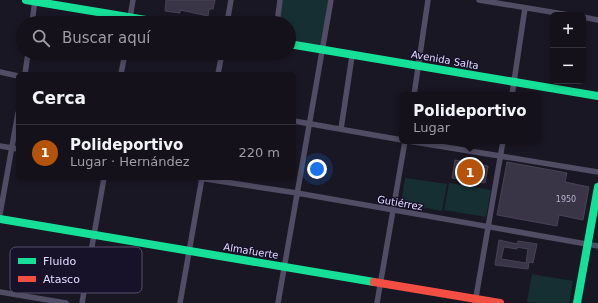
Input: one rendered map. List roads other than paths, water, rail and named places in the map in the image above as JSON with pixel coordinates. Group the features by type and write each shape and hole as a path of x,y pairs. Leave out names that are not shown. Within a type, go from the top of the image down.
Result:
{"main road":[{"path":"32,0 110,16"},
{"name":"Avenida Salta","path":"296,45 323,49 352,56 419,65 514,83 598,96"},
{"path":"577,303 598,187"},
{"name":"Almafuerte","path":"0,219 284,266 475,301 500,303"}],"street":[{"path":"32,0 32,16"},
{"path":"130,16 132,0"},
{"path":"229,16 232,0"},
{"path":"278,16 280,0"},
{"path":"278,303 331,0"},
{"path":"414,92 428,0"},
{"path":"479,0 551,12"},
{"path":"512,92 526,8"},
{"path":"586,18 598,20"},
{"path":"341,129 352,56"},
{"path":"25,72 27,60"},
{"path":"121,72 124,60"},
{"path":"218,72 221,60"},
{"path":"0,72 16,76"},
{"path":"296,121 399,139"},
{"path":"0,214 15,148 16,136"},
{"path":"377,303 406,144"},
{"path":"424,144 598,172"},
{"path":"475,301 502,144"},
{"path":"0,146 15,148"},
{"path":"92,247 104,180"},
{"path":"180,303 190,251 201,180"},
{"name":"Gutiérrez","path":"214,180 297,193 598,246"},
{"path":"0,292 66,303"},
{"path":"82,303 84,293"}],"place":[{"name":"Polideportivo","path":"470,172"}]}
